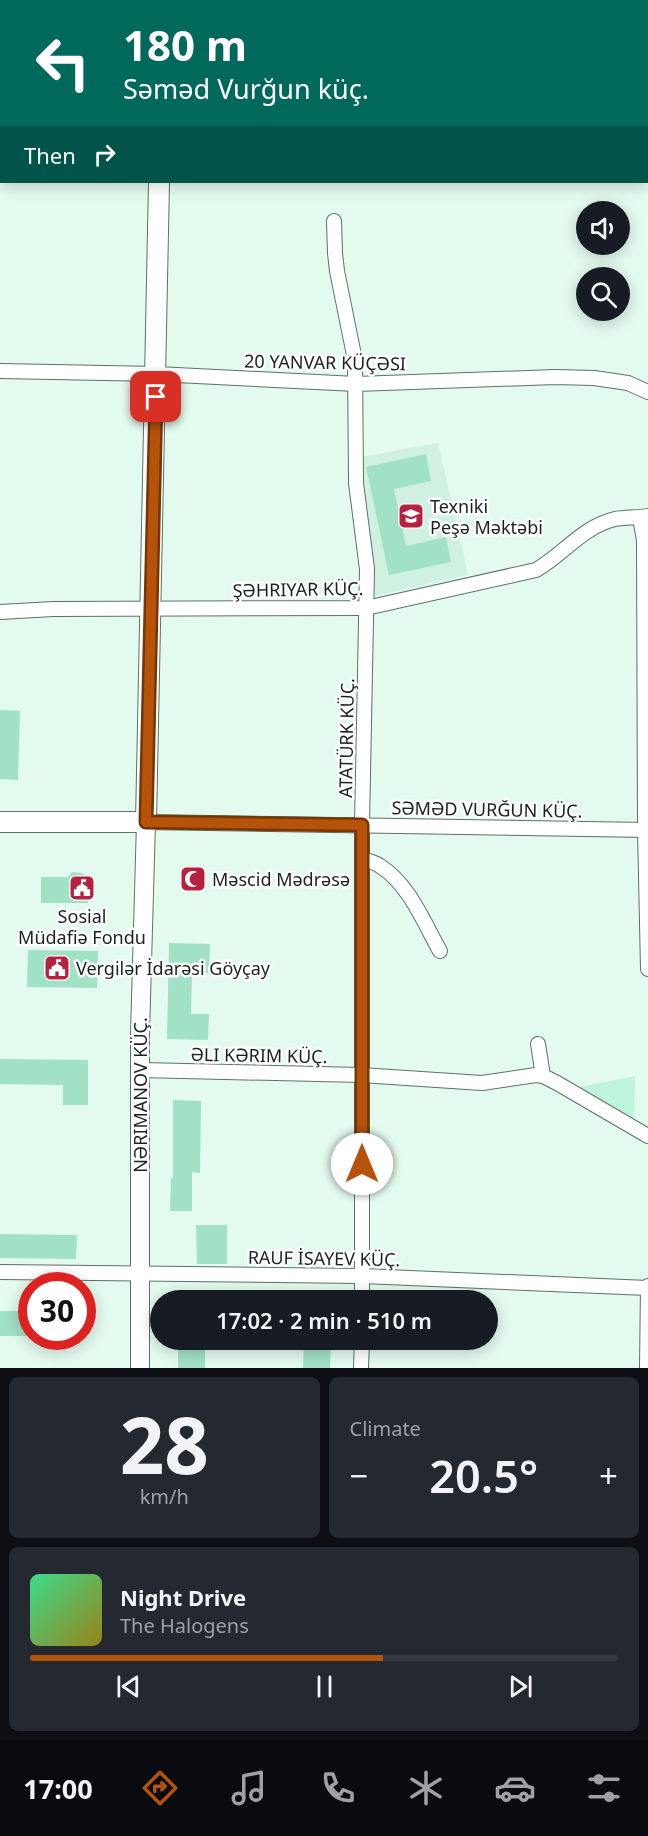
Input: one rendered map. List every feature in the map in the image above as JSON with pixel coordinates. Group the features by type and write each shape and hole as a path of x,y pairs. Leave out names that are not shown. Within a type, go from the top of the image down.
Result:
{"main road":[{"path":"0,822 146,822 157,374 159,183"}],"street":[{"name":"ATATÜRK KÜÇ.","path":"334,221 335,253 356,360 356,483 367,569 362,825 362,1290"},
{"name":"20 YANVAR KÜÇƏSI","path":"0,371 157,374 356,384 594,378 628,383 648,392"},
{"name":"ŞƏHRIYAR KÜÇ.","path":"0,612 53,609 366,608 536,570 549,563 582,533 590,529 616,519 644,517"},
{"path":"644,517 648,969"},
{"name":"SƏMƏD VURĞUN KÜÇ.","path":"146,822 646,830"},
{"name":"NƏRIMANOV KÜÇ.","path":"140,1368 140,1070 146,822"},
{"path":"362,859 378,864 406,891 440,951"},
{"path":"538,1044 543,1076 648,1136"},
{"name":"ƏLI KƏRIM KÜÇ.","path":"140,1070 361,1075 482,1083 543,1076"},
{"name":"RAUF İSAYEV KÜÇ.","path":"0,1272 362,1276 648,1287"},
{"path":"647,1368 648,1287"},
{"path":"361,1368 362,1350"}],"shaded area":[{"name":"Texniki Peşə Məktəbi","path":"438,443 468,575 375,596 361,457"},
{"path":"635,1076 634,1119 580,1087"}],"building":[{"path":"426,454 431,481 394,489 406,546 446,537 451,562 389,575 366,467"},
{"path":"0,710 20,711 18,780 0,779"},
{"path":"72,872 82,873 89,878 88,903 41,903 41,877 68,877"},
{"path":"169,943 210,944 209,973 192,972 191,1014 209,1014 208,1040 167,1039"},
{"path":"28,950 98,951 97,988 27,987"},
{"path":"0,1059 88,1060 88,1105 63,1105 63,1085 0,1084"},
{"path":"173,1100 201,1101 200,1173 192,1172 192,1211 170,1211 171,1178 173,1178"},
{"path":"196,1225 227,1225 227,1264 197,1264"},
{"path":"0,1234 77,1235 76,1259 0,1258"},
{"path":"0,1311 18,1311 18,1336 0,1336"},
{"path":"178,1350 205,1350 205,1368 178,1368"},
{"path":"304,1350 331,1350 330,1368 303,1368"}],"place":[{"name":"Texniki Peşə Məktəbi","path":"411,516"},
{"name":"Məscid Mədrəsə","path":"193,879"},
{"name":"Sosial Müdafiə Fondu","path":"82,888"},
{"name":"Vergilər İdarəsi Göyçay","path":"57,968"}],"route":[{"path":"156,397 146,822 362,825 362,1164"}]}
